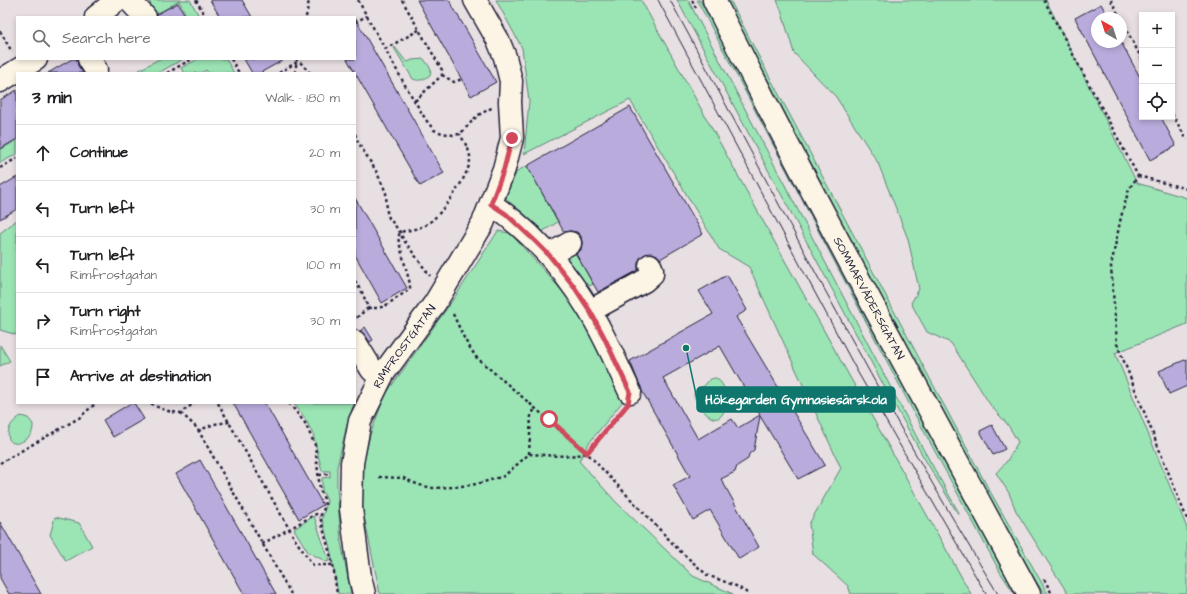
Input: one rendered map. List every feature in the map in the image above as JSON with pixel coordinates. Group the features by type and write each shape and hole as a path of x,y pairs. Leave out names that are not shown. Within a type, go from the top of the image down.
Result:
{"street":[{"path":"97,16 116,0"},
{"path":"129,0 144,16"},
{"name":"RIMFROSTGATAN","path":"364,594 360,577 351,509 352,463 360,421 383,374 435,303 483,224 504,169 512,138 510,102 511,81 505,57 498,40 475,0"},
{"name":"SOMMARVÄDERSGATAN","path":"714,0 751,74 872,304 1029,594"},
{"path":"0,81 29,64"},
{"path":"491,204 506,214 549,255 573,285 590,311 604,337 630,392"},
{"path":"549,255 570,243"},
{"path":"590,311 624,286 650,276 652,270 650,264"},
{"path":"356,344 372,370 383,374"}],"path":[{"path":"196,0 205,16"},
{"path":"306,16 309,0"},
{"path":"358,0 426,120 434,130 454,135 460,134 477,116 502,101 510,102"},
{"path":"402,0 442,70 442,75"},
{"path":"1044,0 1138,176 1187,189"},
{"path":"1111,0 1117,12"},
{"path":"356,22 367,16"},
{"path":"385,49 419,30"},
{"path":"0,31 16,49"},
{"path":"1127,32 1139,54"},
{"path":"169,72 190,60"},
{"path":"232,60 238,72"},
{"path":"280,72 297,60"},
{"path":"295,72 297,60"},
{"path":"297,60 302,62 309,72"},
{"path":"442,75 454,82 462,79"},
{"path":"415,101 442,75"},
{"path":"1175,119 1187,140"},
{"path":"400,232 419,228 428,224 442,210 455,192 465,175 470,160 469,151 460,134"},
{"path":"356,136 376,171 386,193 387,214 430,276"},
{"path":"0,168 16,159"},
{"path":"1138,176 1129,189 1121,217 1111,266 1117,344 1187,519"},
{"path":"356,318 368,308 385,306 410,289 398,238 400,232"},
{"path":"356,283 363,294 368,308"},
{"path":"453,314 465,340 476,357 587,453 679,550 708,575 736,586 749,594"},
{"path":"379,477 403,478 419,485 433,488 454,487 477,484 504,476 529,454 559,456 587,453 628,404 630,392"},
{"path":"0,463 79,418 95,404"},
{"path":"152,404 160,409 181,413 198,431 291,594"},
{"path":"181,413 193,404"},
{"path":"219,404 289,528 313,565 333,565"},
{"path":"290,404 305,423 315,445 320,490 325,506 320,517 333,565 337,594"},
{"path":"529,454 530,415 535,409"},
{"path":"198,431 214,424 230,422"},
{"path":"319,475 329,474"},
{"path":"262,544 316,514 320,517"}],"green space":[{"path":"149,0 190,0 199,16 186,16 179,1 157,14 154,12"},
{"path":"496,0 641,0 971,594 851,594 848,586 813,554 809,524 841,468 749,267 719,249 630,100 524,154 529,101 522,48"},
{"path":"677,0 688,0 922,447 959,514 924,458 877,373"},
{"path":"697,0 700,0 915,407 1016,594 1000,572 912,409"},
{"path":"722,0 730,0 987,486 1048,594 1044,594 987,503"},
{"path":"777,0 1046,0 1137,183 1187,198 1187,324 1115,353 1187,528 1187,594 1068,594 1016,511 1009,493 996,473 1007,461 1018,442 1008,425 991,406 951,343 927,332 911,303 919,289 908,239 878,163 836,97 794,53"},
{"path":"395,47 408,62 412,60 424,59 431,69 430,75 422,80 413,79 394,48"},
{"path":"157,60 181,60 160,72 136,72"},
{"path":"196,60 227,60 233,72 207,72 206,70 203,72 183,72 181,68"},
{"path":"16,141 16,155 0,163 0,150"},
{"path":"527,166 558,222 540,233 509,203 506,197 507,190 509,189 517,171"},
{"path":"16,221 16,335 0,330 0,233"},
{"path":"498,231 510,233 574,304 622,390 623,401 589,443 579,461 616,502 693,576 733,594 380,594 363,511 360,477 370,435 385,395 455,297"},
{"path":"574,251 593,284 592,285 586,286 566,258"},
{"path":"0,345 10,361 0,366"},
{"path":"716,378 722,384 726,393 726,407 720,417 715,418 710,417 705,413 697,402 694,394 710,379"},
{"path":"294,404 354,404 337,467 341,542 351,594 338,594 330,548 322,519 327,502 322,491 322,478 330,477 330,471 322,471 313,434 303,415"},
{"path":"21,416 28,418 33,424 31,435 19,443 14,443 10,441 8,432 14,421"},
{"path":"314,516 329,561 327,562 308,552 294,529"},
{"path":"55,517 79,523 92,546 66,561 50,535"}],"building":[{"path":"210,0 242,0 251,16 219,16"},
{"path":"417,0 449,0 496,82 471,96"},
{"path":"178,3 185,16 157,16 157,14"},
{"path":"1101,4 1106,12 1091,12 1091,48 1124,48 1139,75 1139,120 1163,120 1176,146 1150,160 1075,18"},
{"path":"356,20 444,173 420,186 356,75 356,72 354,72 348,60 356,60"},
{"path":"70,60 77,60 78,66 82,72 50,72"},
{"path":"245,60 283,60 262,72 251,72"},
{"path":"16,91 16,140 0,149 0,100"},
{"path":"630,107 703,234 660,259 657,255 652,253 645,254 640,258 637,271 598,292 576,254 581,250 581,236 577,232 564,232 527,166"},
{"path":"16,178 16,210 0,219 0,187"},
{"path":"356,200 407,288 382,303 356,257"},
{"path":"727,275 747,310 736,317 825,465 798,479 760,416 754,450 749,454 748,459 737,466 735,472 721,479 759,547 739,559 710,510 693,520 673,485 690,476 642,391 630,361 713,314 699,291","holes":["720,346 760,415 738,428 732,419 698,439 663,378"]},
{"path":"365,327 373,340 370,342 360,331"},
{"path":"1187,359 1187,386 1169,394 1159,371"},
{"path":"129,404 135,404 144,419 113,437 103,420"},
{"path":"234,404 266,404 323,505 299,519"},
{"path":"992,425 1005,449 993,455 980,431"},
{"path":"200,460 276,594 244,594 176,474"},
{"path":"0,522 41,594 9,594 0,578"}],"tram line":[{"path":"658,0 857,371 986,594"},
{"path":"670,0 871,374 954,521 998,594"}],"place":[{"name":"Hökegården Gymnasiesärskola","path":"686,348"}],"route":[{"path":"512,138 504,169 491,204 506,214 536,242 549,255 573,285 590,311 604,337 630,392 628,404 587,453 549,419"}]}
